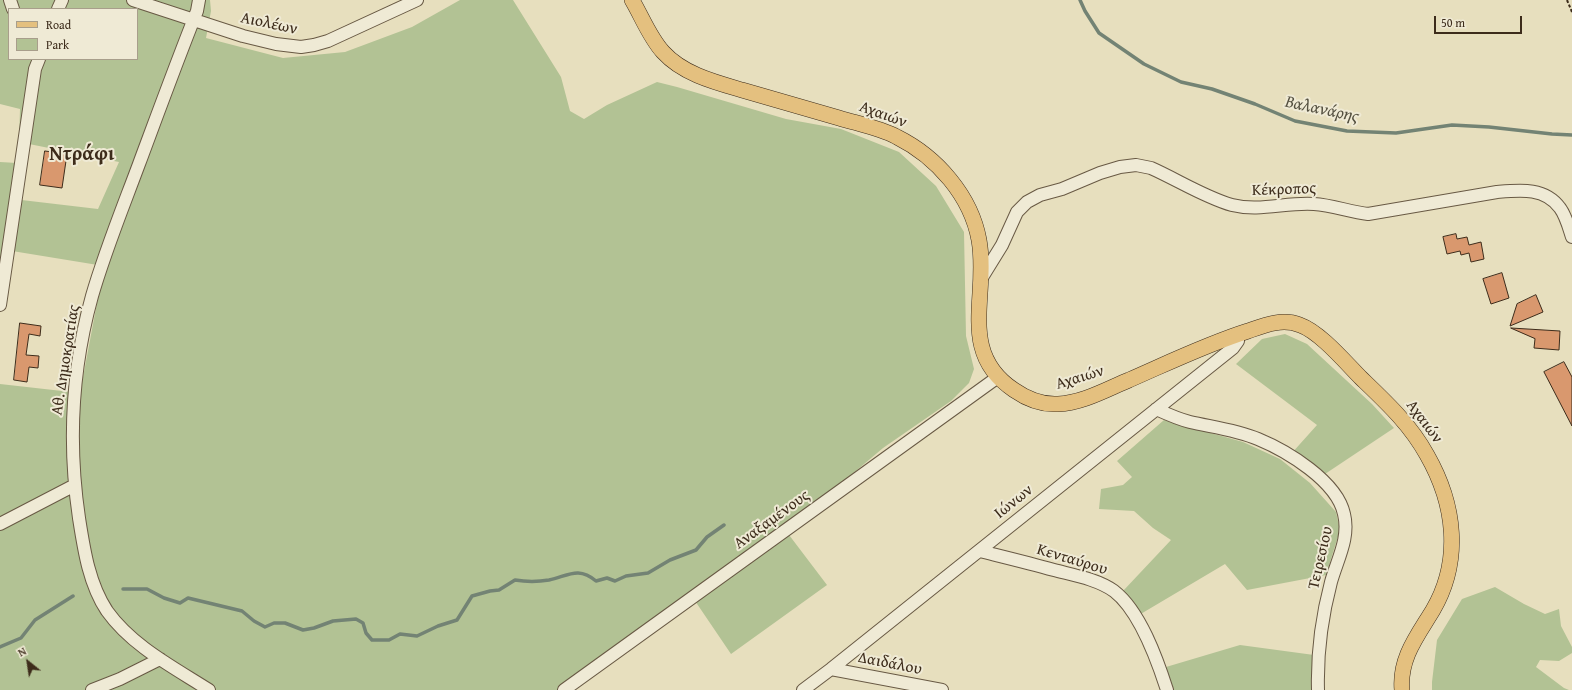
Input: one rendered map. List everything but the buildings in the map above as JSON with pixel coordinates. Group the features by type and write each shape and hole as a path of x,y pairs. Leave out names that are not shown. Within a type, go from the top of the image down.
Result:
{"main road":[{"name":"Αχαιών","path":"632,0 650,34 662,51 685,69 721,84 890,134 910,144 928,158 954,186 970,214 979,241 981,279 979,331 980,344 988,365 998,377 1015,391 1033,400 1048,404 1065,403 1096,394 1238,334 1267,324 1280,322 1297,324 1308,328 1322,340 1397,413 1416,437 1431,461 1448,508 1452,538 1452,553 1448,572 1441,595 1414,639 1405,660 1402,672 1402,690"}],"street":[{"name":"Αιολέων","path":"133,0 263,41 301,47 328,41 362,27 418,0"},
{"name":"Αθ. Δημοκρατίας","path":"199,0 193,20 108,245 92,298 79,359 74,400 72,442 75,484 82,536 90,574 97,593 107,611 119,626 136,641 160,659 208,690"},
{"path":"0,305 4,250 35,62"},
{"name":"Κέκροπος","path":"981,279 1002,245 1017,212 1027,202 1040,195 1068,187 1100,173 1120,167 1136,165 1151,168 1223,202 1248,208 1312,204 1330,206 1359,213 1375,214 1497,192 1535,192 1549,197 1561,208 1572,237"},
{"name":"Ιώνων","path":"803,690 832,669 1233,348 1238,341 1238,334"},
{"name":"Αναξαμένους","path":"564,690 998,377"},
{"name":"Τειρεσίου","path":"1156,409 1180,419 1233,431 1268,443 1300,463 1319,478 1336,495 1344,513 1346,534 1331,582 1324,618 1318,690"},
{"path":"0,524 75,484"},
{"name":"Κενταύρου","path":"980,551 1090,580 1112,590 1126,604 1141,627 1153,652 1166,690"},
{"path":"92,690 120,679 160,659"},
{"name":"Δαιδάλου","path":"832,669 942,690"}],"path":[{"path":"1568,0 1572,12"}],"green space":[{"path":"0,0 210,0 211,11 206,38 283,58 345,52 412,27 460,0 513,0 561,77 570,111 584,119 607,105 657,82 786,119 841,129 899,152 936,186 964,232 966,336 974,369 969,383 951,401 883,448 844,481 783,527 827,585 731,654 689,592 568,681 573,690 0,690 0,384 80,393 104,266 6,250 0,282 0,162 17,163 13,199 98,209 119,162 19,142 20,109 0,104"},
{"path":"1285,334 1307,344 1372,404 1394,428 1322,476 1291,454 1317,425 1236,364 1262,339"},
{"path":"1164,420 1243,442 1280,459 1310,483 1336,512 1340,530 1326,575 1247,590 1225,564 1139,615 1123,591 1171,540 1153,528 1134,511 1099,509 1101,489 1123,485 1132,477 1117,461"},
{"path":"1495,587 1545,614 1559,609 1561,626 1572,647 1572,653 1559,661 1540,660 1536,667 1564,688 1569,690 1432,690 1437,640 1462,599"},
{"path":"1240,645 1314,655 1314,690 1174,690 1166,667"}],"waterway":[{"name":"Βαλανάρης","path":"1080,0 1099,33 1144,64 1181,82 1212,89 1255,104 1295,121 1347,131 1396,133 1452,125 1572,135"},
{"path":"123,589 147,589 164,598 180,603 188,598 242,611 254,621 265,627 274,623 285,623 303,630 314,628 333,621 356,619 363,623 366,633 372,640 389,640 400,634 417,636 438,626 457,620 472,596 499,590 515,580 532,582 545,581 578,573 590,576 596,581 607,578 615,581 626,576 648,573 670,560 696,550 707,537 724,525"},
{"path":"0,647 21,638 35,620 73,596"}],"district":[{"name":"Ντράφι","path":"82,155"}]}
